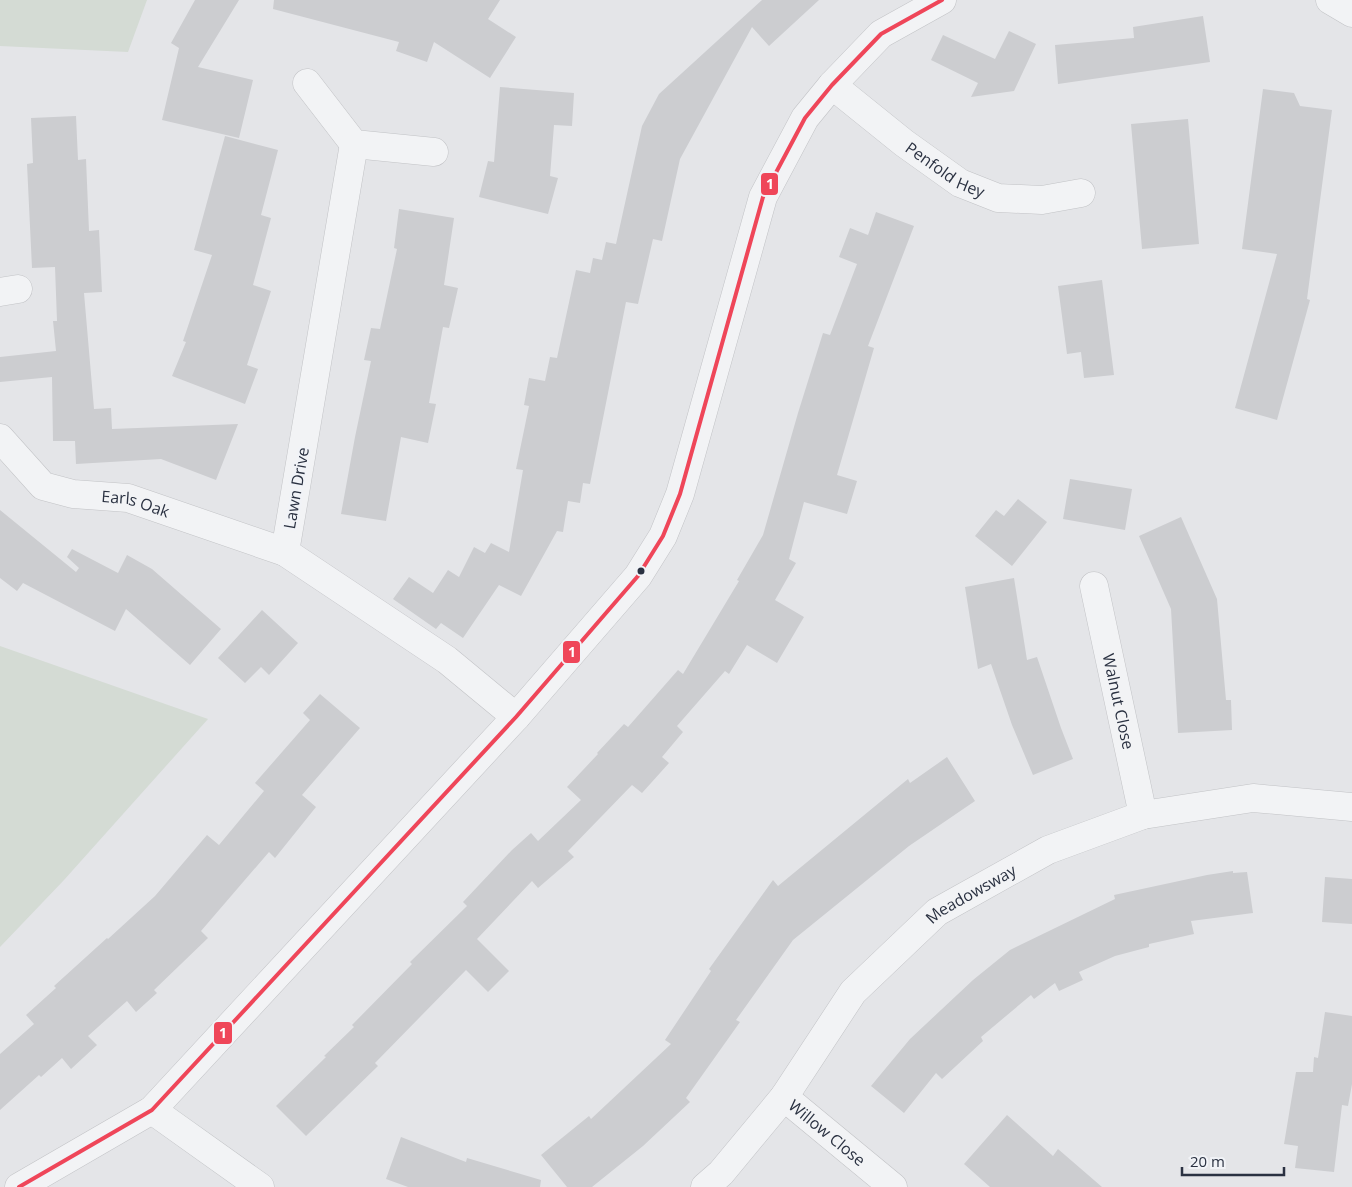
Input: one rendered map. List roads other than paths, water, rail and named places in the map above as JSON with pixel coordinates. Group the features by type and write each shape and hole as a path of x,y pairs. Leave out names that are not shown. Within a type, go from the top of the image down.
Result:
{"street":[{"path":"19,1187 152,1110 516,717 638,576 663,536 680,494 763,197 805,118 832,86 881,34 942,0"},
{"path":"1330,0 1352,13"},
{"path":"307,83 354,144 434,152"},
{"name":"Penfold Hey","path":"832,86 904,143 960,183 998,198 1042,200 1081,193"},
{"name":"Lawn Drive","path":"354,144 285,552 447,660 516,717"},
{"name":"Earls Oak","path":"0,438 43,486 73,494 128,498 285,552"},
{"name":"Walnut Close","path":"1094,586 1143,815"},
{"name":"Meadowsway","path":"704,1187 721,1173 784,1097 853,992 937,912 1048,850 1143,815 1253,798 1352,807"},
{"name":"Willow Close","path":"784,1097 893,1187"},
{"path":"152,1110 260,1187"}]}
